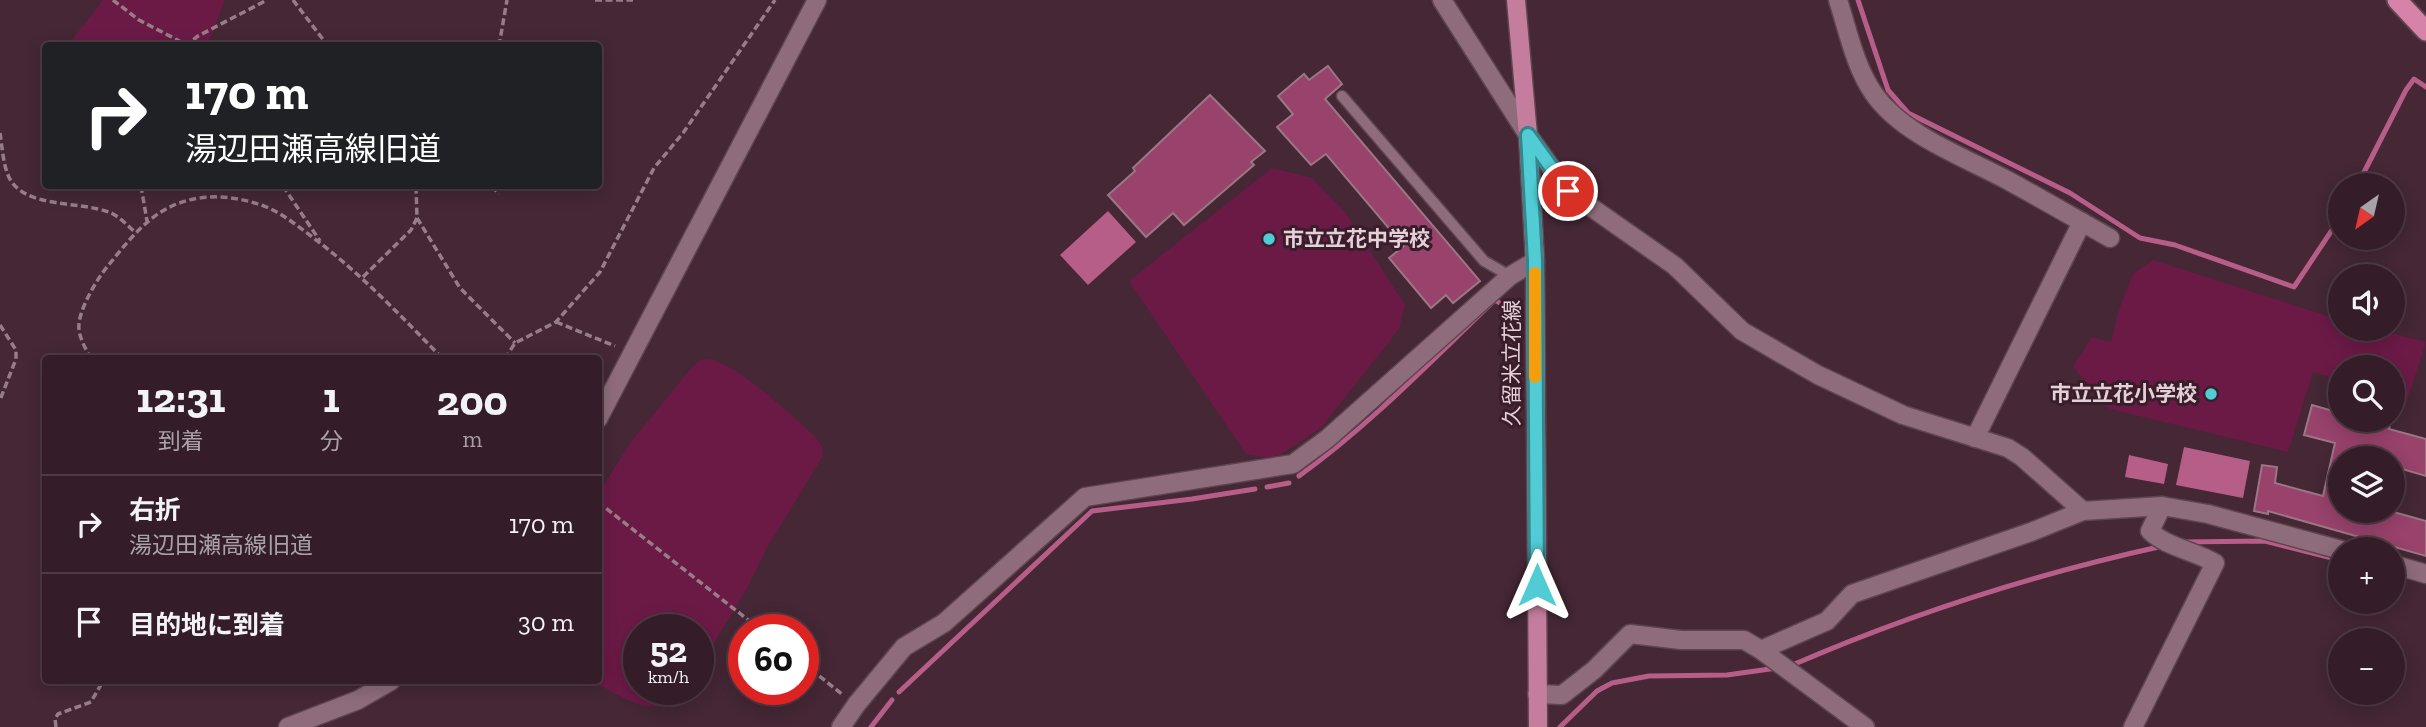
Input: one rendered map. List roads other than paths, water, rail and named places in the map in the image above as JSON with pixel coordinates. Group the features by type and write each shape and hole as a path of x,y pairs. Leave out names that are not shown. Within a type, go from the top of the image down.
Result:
{"highway":[{"path":"2397,0 2426,31"}],"main road":[{"name":"久留米立花線","path":"1516,0 1528,135 1535,261 1538,727"}],"street":[{"path":"602,411 817,0"},
{"path":"1443,0 1528,135 1568,191 1675,265 1742,331 1818,375 1903,415 2008,448 2022,457 2083,511"},
{"path":"1838,0 1861,72 1890,114 1911,129 2110,239"},
{"path":"1975,438 2082,222"},
{"path":"841,727 904,647 944,623 1085,498 1293,464 1327,439 1510,276 1535,261"},
{"path":"1761,650 1827,621 1852,594 2031,532 2083,511 2162,506 2208,514 2328,546"},
{"path":"2133,727 2215,563 2202,555 2157,538 2150,531 2162,506"},
{"path":"2405,568 2426,574"},
{"path":"1537,694 1562,695 1594,670 1630,634 1681,640 1744,640 1866,727"},
{"path":"288,727 358,700 386,684"}],"lane":[{"path":"1342,96 1484,261 1510,276"}],"waterway":[{"path":"1858,0 1888,90 1908,113 2070,193 2140,238 2175,245 2294,287 2328,236"},
{"path":"2364,173 2406,90 2414,79 2426,87"},
{"path":"1299,476 1376,414 1495,300 1509,309"},
{"path":"1267,487 1289,483"},
{"path":"899,692 1092,511 1255,489"},
{"path":"2183,542 2265,541 2328,557"},
{"path":"1790,666 1881,629 1974,597 2068,569 2163,546"},
{"path":"1560,727 1597,691 1612,683 1649,676 1727,675 1777,668"},
{"path":"871,727 892,700"}],"place":[{"name":"市立立花中学校","path":"1269,239"},
{"name":"市立立花小学校","path":"2211,394"}]}
